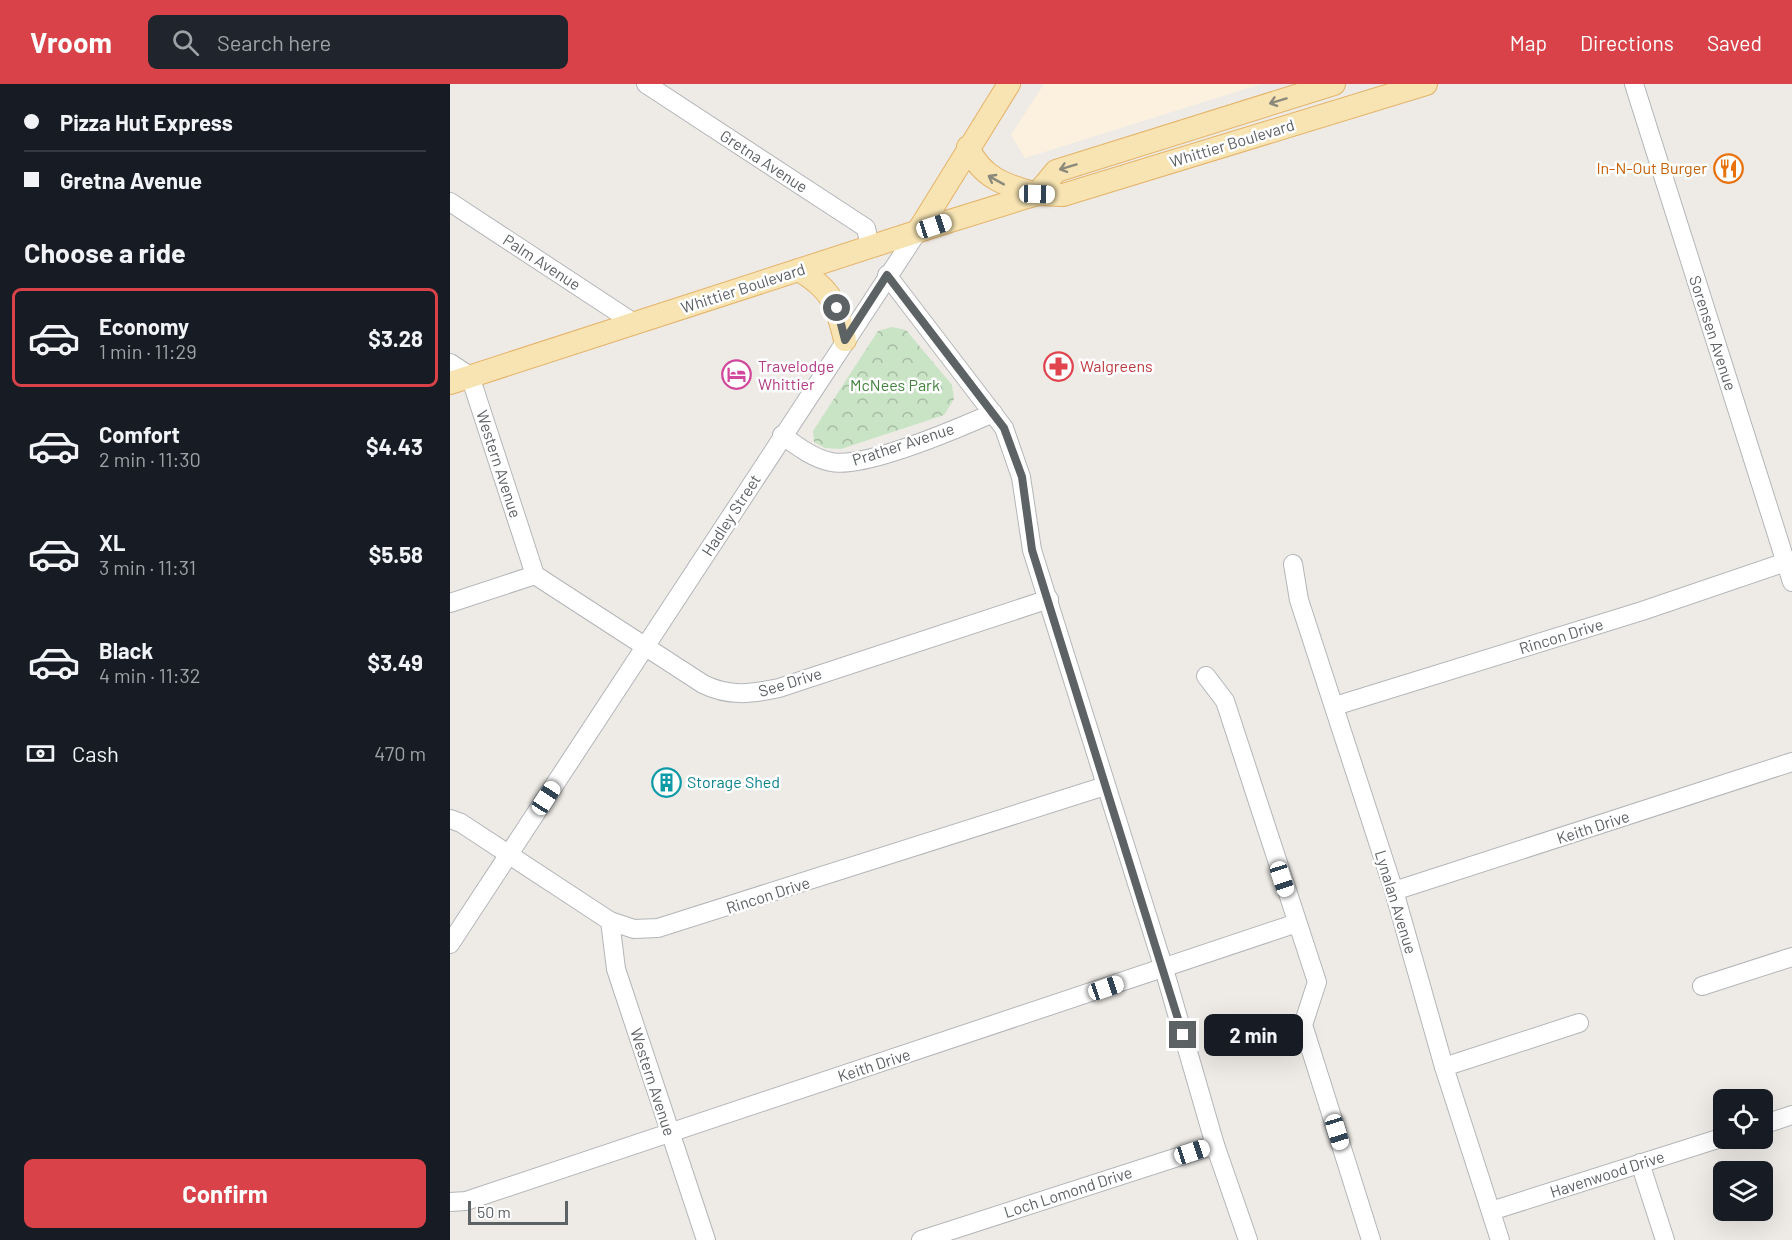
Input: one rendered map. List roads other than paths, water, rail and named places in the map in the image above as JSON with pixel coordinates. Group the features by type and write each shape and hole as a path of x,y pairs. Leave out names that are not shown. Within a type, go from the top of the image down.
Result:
{"main road":[{"name":"Hadley Street","path":"918,231 1008,84"},
{"name":"Whittier Boulevard","path":"1037,194 1056,171 1334,84"},
{"name":"Whittier Boulevard","path":"460,379 1037,194 1063,195 1287,127 1387,88 1426,84"},
{"path":"1101,183 1107,169 1144,143"},
{"path":"968,147 974,162 988,176 1009,187 1037,194"},
{"path":"799,270 820,283 837,308 845,340"}],"street":[{"name":"Gretna Avenue","path":"646,84 866,228 870,247"},
{"name":"Sorensen Avenue","path":"1634,84 1792,582"},
{"name":"Palm Avenue","path":"450,202 634,322"},
{"name":"Hadley Street","path":"450,944 918,231"},
{"path":"887,275 1004,428 1022,477 1032,550 1164,969 1215,1144 1248,1240"},
{"path":"450,363 460,379"},
{"name":"Western Avenue","path":"460,379 535,575"},
{"name":"Prather Avenue","path":"782,435 813,456 831,462 849,463 993,413"},
{"name":"Rincon Drive","path":"1335,706 1642,611 1786,562"},
{"name":"Lynalan Avenue","path":"1293,564 1299,600 1394,891 1444,1067 1500,1240"},
{"path":"450,603 535,575"},
{"name":"See Drive","path":"535,575 718,691 734,695 753,694 778,688 1049,599"},
{"path":"1206,676 1225,701 1317,982 1303,1025 1371,1240"},
{"name":"Keith Drive","path":"1394,891 1792,762"},
{"name":"Rincon Drive","path":"450,819 610,921 634,929 658,928 681,923 1105,786"},
{"name":"Western Avenue","path":"610,921 616,969 706,1240"},
{"name":"Keith Drive","path":"450,1202 466,1201 1297,923"},
{"path":"1702,986 1792,957"},
{"path":"1444,1067 1579,1023"},
{"path":"1773,1122 1792,1116"},
{"name":"Havenwood Drive","path":"1491,1210 1713,1140"},
{"name":"Loch Lomond Drive","path":"921,1240 1215,1144"},
{"path":"1640,1163 1665,1240"}],"place":[{"name":"In-N-Out Burger","path":"1728,168"},
{"name":"Walgreens","path":"1059,366"},
{"name":"Travelodge Whittier","path":"737,375"},
{"name":"Storage Shed","path":"666,782"}],"park label":[{"name":"McNees Park","path":"895,385"}]}
